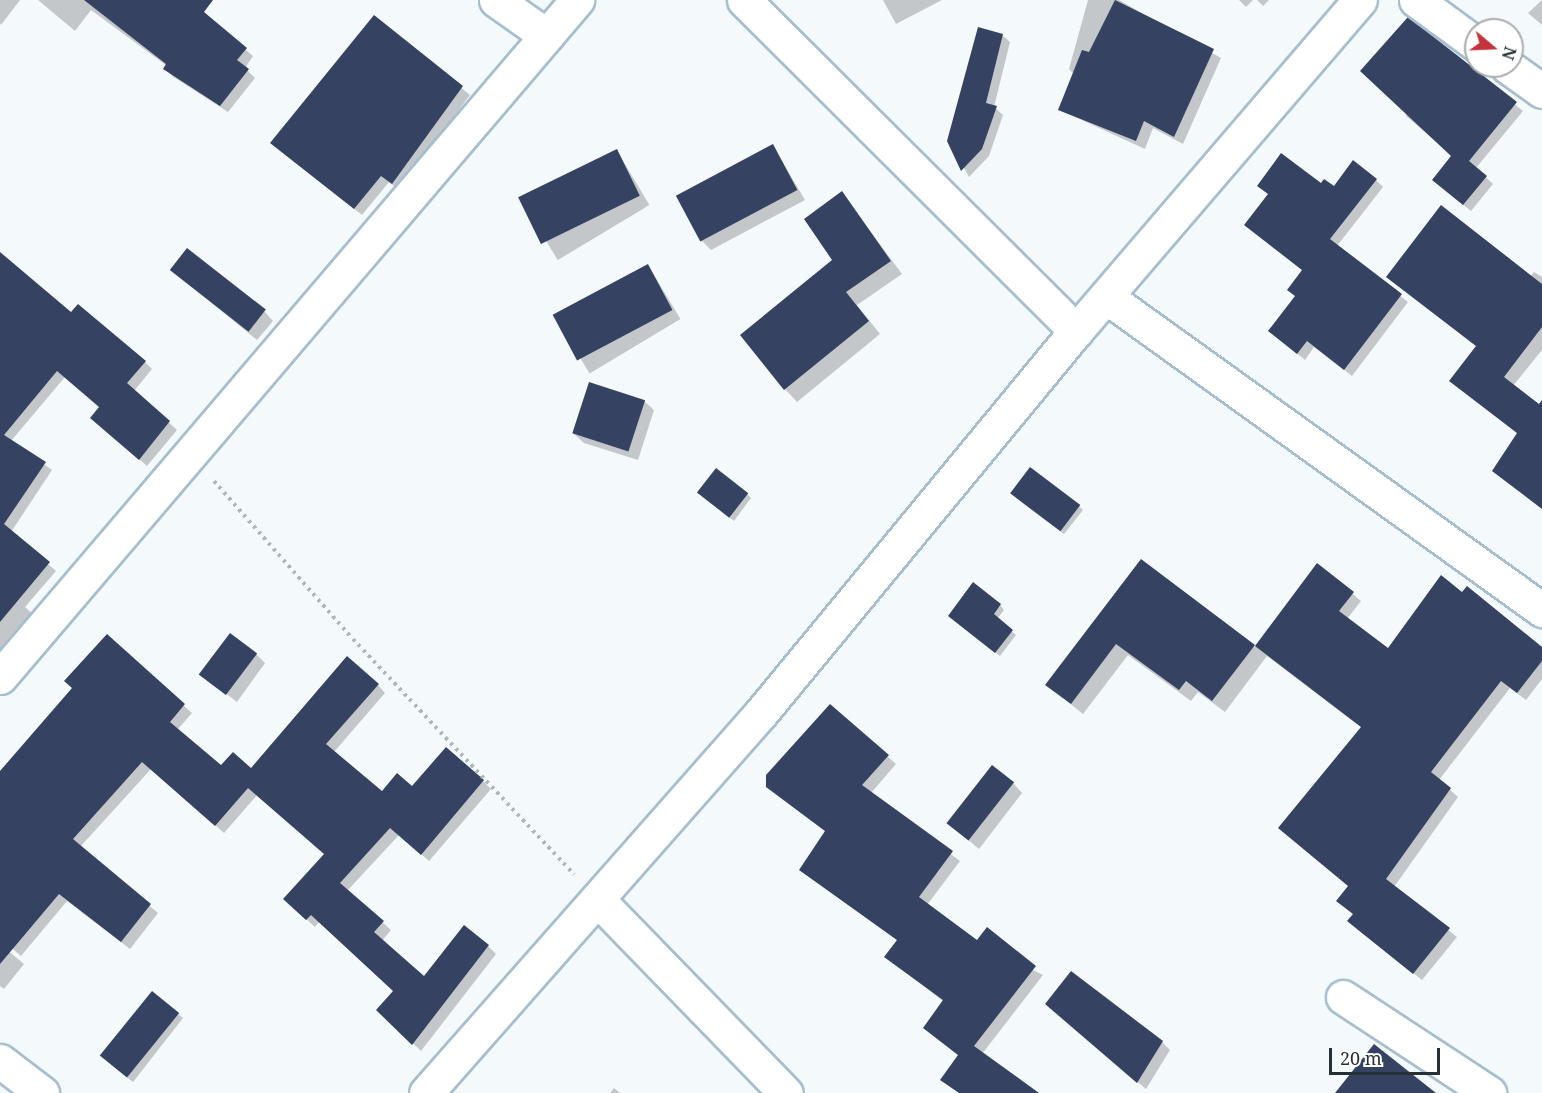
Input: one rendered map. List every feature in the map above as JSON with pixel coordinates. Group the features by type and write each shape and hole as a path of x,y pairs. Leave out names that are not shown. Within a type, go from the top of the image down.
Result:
{"street":[{"path":"496,0 547,36"},
{"path":"0,677 192,456 577,0"},
{"path":"744,0 1076,331"},
{"path":"426,1093 599,901 1076,331 1108,298 1360,0"},
{"path":"1416,0 1464,35"},
{"path":"1524,78 1542,91"},
{"path":"1108,298 1542,610"},
{"path":"599,901 786,1093"},
{"path":"1343,997 1489,1093"},
{"path":"0,1061 42,1093"}],"path":[{"path":"192,456 353,639 599,901"}],"building":[{"path":"84,0 213,0 204,12 247,48 237,60 249,69 220,106 163,69 166,64"},
{"path":"1115,0 1214,49 1174,137 1144,121 1136,141 1058,110 1082,50 1089,52"},
{"path":"374,15 463,86 392,184 381,176 354,209 270,143"},
{"path":"1408,17 1464,61 1464,78 1486,78 1517,102 1469,161 1487,176 1463,205 1432,180 1451,156 1360,71"},
{"path":"978,27 1003,34 986,103 997,106 982,149 961,171 947,141"},
{"path":"773,144 797,190 700,242 676,196"},
{"path":"617,149 640,196 541,244 518,197"},
{"path":"1281,153 1321,183 1324,179 1334,186 1353,160 1377,179 1330,239 1402,294 1344,370 1307,341 1297,354 1268,331 1295,296 1287,290 1302,270 1244,225 1268,194 1257,186"},
{"path":"842,191 891,261 846,292 869,321 784,390 740,335 832,260 804,219"},
{"path":"1441,205 1542,284 1542,327 1504,377 1539,404 1542,400 1542,509 1492,471 1517,433 1449,381 1476,346 1386,277"},
{"path":"187,248 266,310 249,332 170,270"},
{"path":"0,252 71,312 78,304 146,361 127,383 170,421 139,460 90,418 99,407 57,371 4,435 46,462 4,524 50,562 0,622"},
{"path":"648,264 672,310 577,361 553,315"},
{"path":"589,382 645,400 628,452 572,433"},
{"path":"1030,467 1080,505 1060,531 1010,493"},
{"path":"716,468 748,493 729,518 697,492"},
{"path":"1141,559 1255,645 1212,701 1186,681 1179,690 1116,644 1071,704 1045,685"},
{"path":"1317,563 1354,592 1339,611 1388,648 1441,575 1462,592 1467,586 1542,647 1542,661 1517,693 1501,681 1431,772 1451,788 1386,879 1450,928 1413,974 1347,921 1353,914 1336,901 1348,886 1278,828 1361,727 1255,646"},
{"path":"973,582 1001,604 994,614 1013,630 995,653 948,616"},
{"path":"230,633 257,653 226,695 199,675"},
{"path":"107,634 185,704 170,722 221,765 233,752 251,768 347,656 379,684 326,744 382,791 397,773 412,786 446,747 484,780 421,855 390,828 340,883 384,921 374,932 424,976 464,925 489,945 412,1045 376,1010 393,991 311,915 306,920 283,899 324,854 248,788 215,826 142,762 73,839 151,904 121,942 59,894 0,964 0,771 72,688 64,681"},
{"path":"830,704 889,755 862,785 953,851 919,897 977,940 987,927 1036,966 974,1046 1039,1093 959,1093 940,1080 958,1055 923,1028 943,1000 884,957 897,940 799,870 825,831 766,787 766,775"},
{"path":"992,765 1014,782 969,841 946,823"},
{"path":"1071,971 1163,1041 1137,1083 1045,1004"},
{"path":"152,991 179,1013 127,1078 100,1056"},
{"path":"1374,1044 1436,1093 1335,1093"}]}
